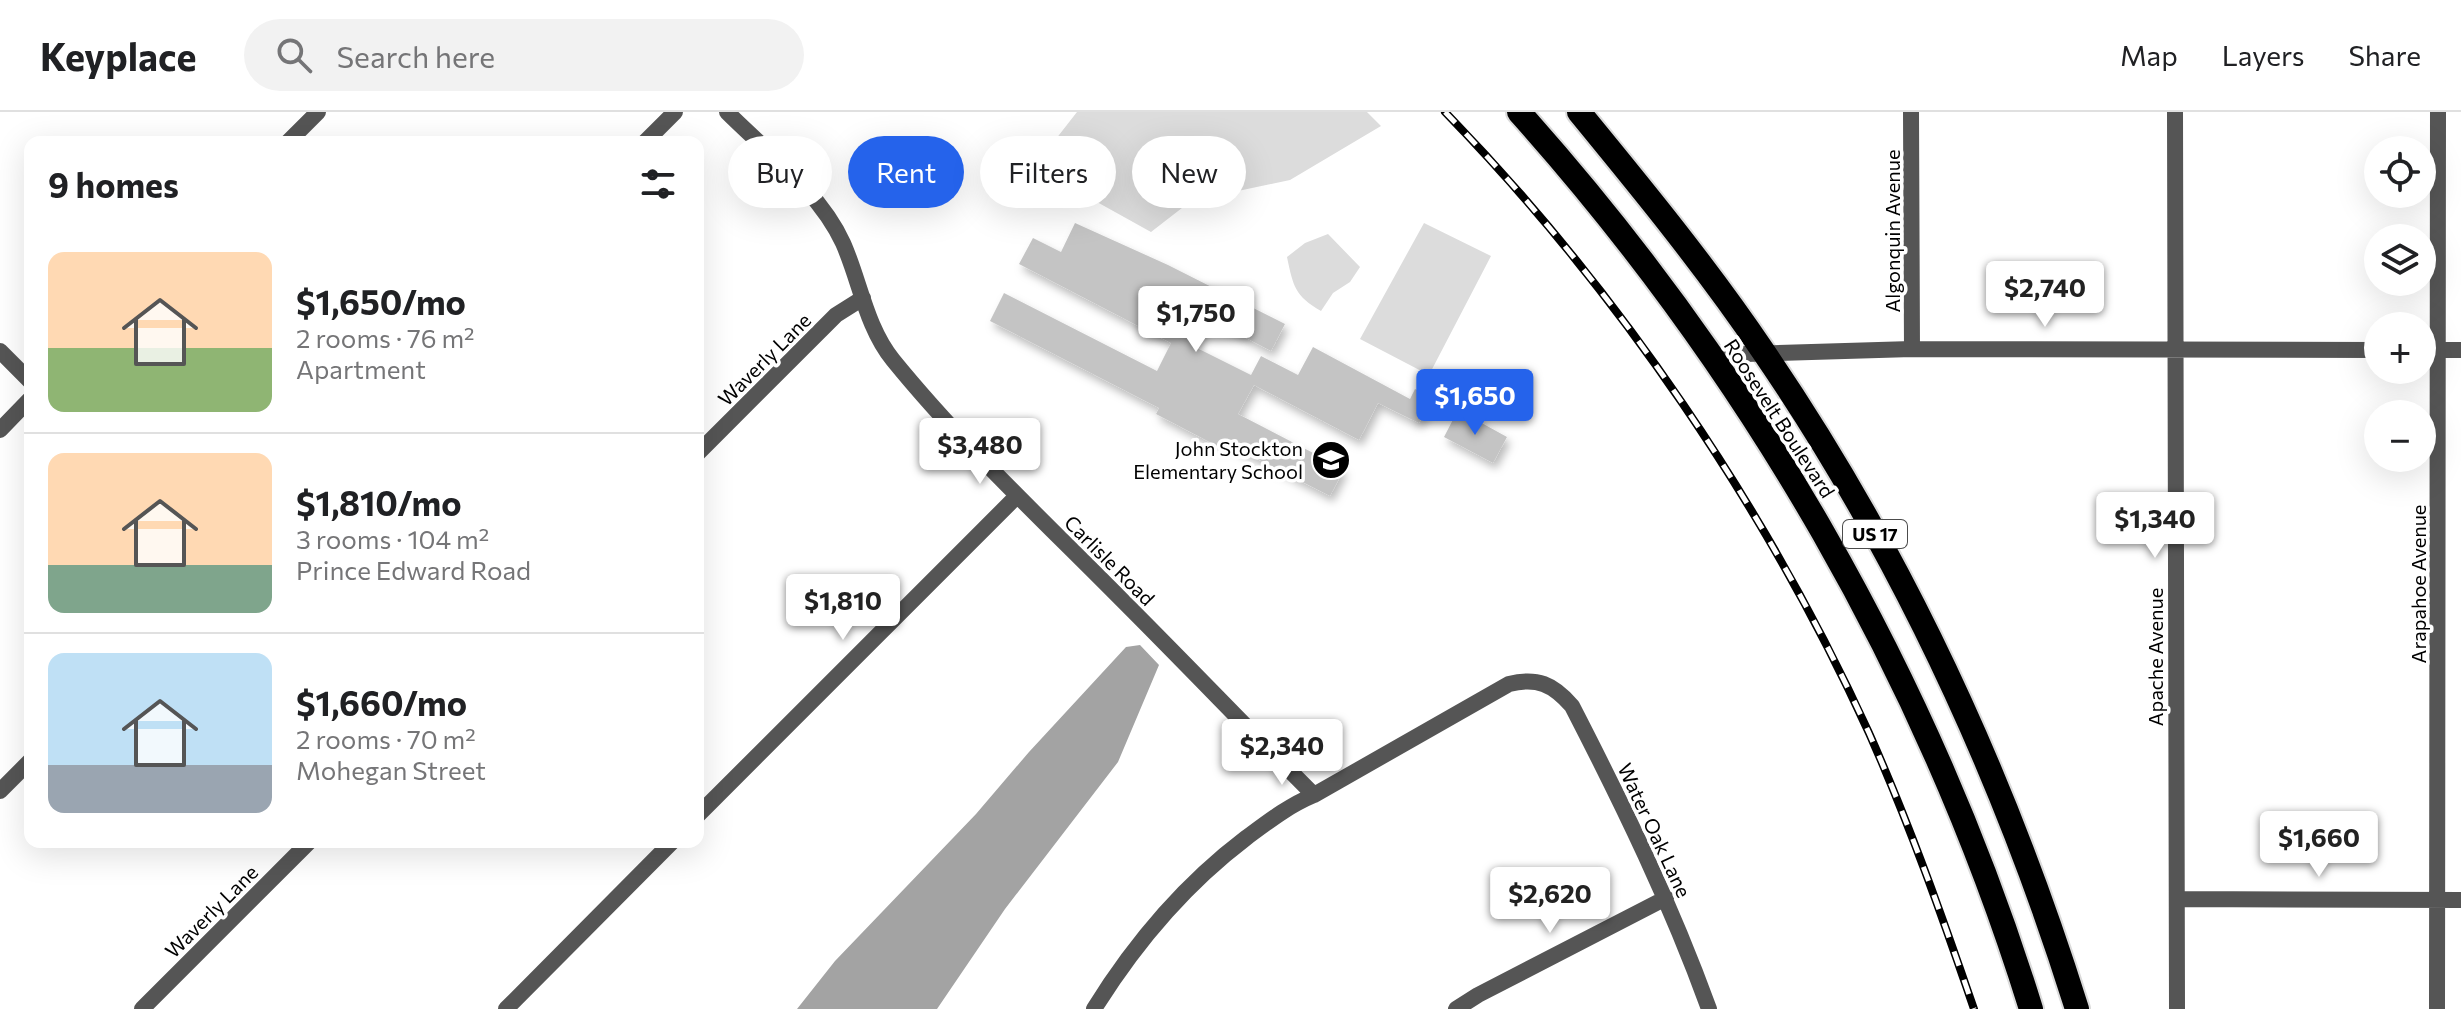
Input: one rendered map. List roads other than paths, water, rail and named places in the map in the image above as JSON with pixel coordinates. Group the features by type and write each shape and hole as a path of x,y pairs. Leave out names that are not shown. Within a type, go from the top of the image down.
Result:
{"highway":[{"name":"Roosevelt Boulevard","path":"1519,112 1645,263 1712,355 1778,455 1826,537 1917,713 1991,891 2031,1009"},
{"name":"Roosevelt Boulevard","path":"1579,112 1681,238 1765,353 1849,489 1917,612 1981,747 2030,869 2077,1009"}],"street":[{"path":"294,136 318,112"},
{"path":"651,136 675,112"},
{"name":"Carlisle Road","path":"727,112 800,183 825,214 843,244 889,355 914,386 1016,497 1314,795"},
{"name":"Algonquin Avenue","path":"1911,112 1912,349"},
{"name":"Apache Avenue","path":"2175,112 2177,1009"},
{"name":"Arapahoe Avenue","path":"2431,312 2438,112"},
{"name":"Waverly Lane","path":"704,447 836,315 863,298"},
{"path":"1712,355 1912,349 2364,350"},
{"path":"2436,350 2461,350"},
{"path":"0,351 24,375"},
{"name":"Arapahoe Avenue","path":"2430,384 2437,1009"},
{"path":"0,430 24,405"},
{"path":"704,809 1016,497"},
{"name":"Water Oak Lane","path":"1314,795 1509,684 1526,680 1544,682 1560,692 1572,706 1666,898 1709,1009"},
{"path":"0,791 24,767"},
{"path":"1094,1009 1125,960 1205,871 1289,805 1314,795"},
{"name":"Waverly Lane","path":"142,1009 303,848"},
{"path":"506,1009 666,848"},
{"path":"1456,1009 1666,898"},
{"path":"2177,899 2461,900"}],"railway":[{"path":"1445,112 1570,252 1628,327 1683,404 1784,566 1828,649 1884,767 1974,1009"}],"place":[{"name":"John Stockton Elementary School","path":"1331,460"}]}
